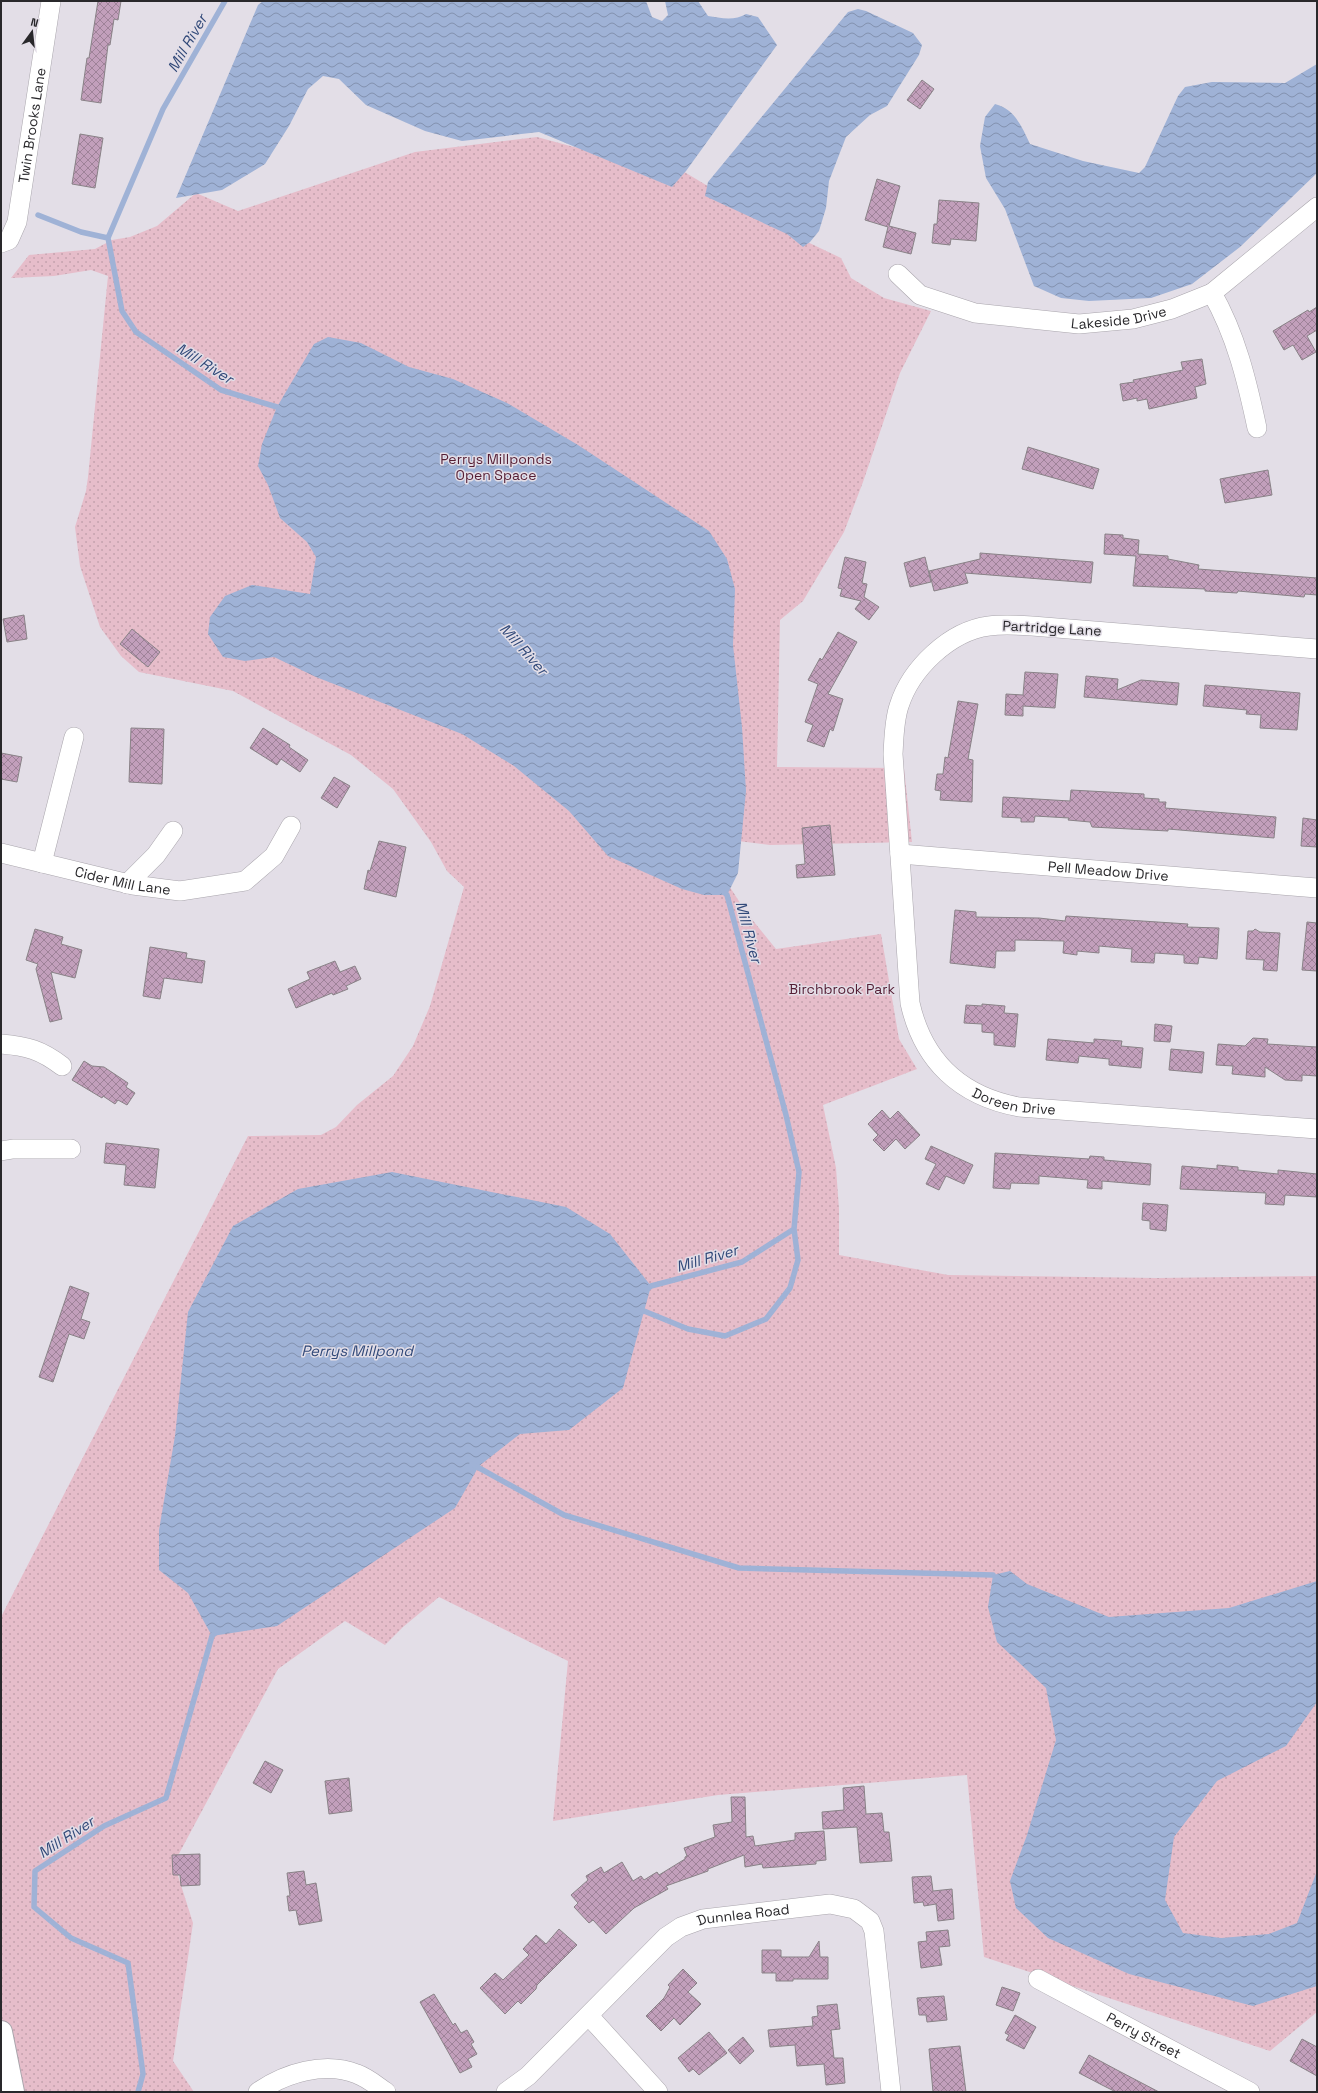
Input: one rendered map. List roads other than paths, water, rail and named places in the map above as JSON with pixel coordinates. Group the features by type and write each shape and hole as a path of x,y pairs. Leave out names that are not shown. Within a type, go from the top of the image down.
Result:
{"main road":[{"path":"1,2032 13,2092"}],"street":[{"name":"Twin Brooks Lane","path":"1,243 9,240 17,222 51,1"},
{"name":"Lakeside Drive","path":"898,274 920,295 975,313 1079,324 1133,319 1172,309 1212,293 1317,207"},
{"path":"1212,293 1226,317 1238,352 1250,393 1256,428"},
{"name":"Partridge Lane","path":"900,854 893,754 895,719 900,704 915,674 939,650 956,638 976,629 989,626 1032,626 1317,649"},
{"path":"42,863 74,737"},
{"name":"Cider Mill Lane","path":"1,853 127,884 180,891 245,881 274,856 291,826"},
{"path":"127,884 156,855 173,831"},
{"name":"Pell Meadow Drive","path":"900,854 1317,888"},
{"name":"Doreen Drive","path":"900,854 910,1003 914,1021 932,1055 968,1090 993,1101 1019,1107 1317,1129"},
{"path":"1,1044 21,1045 46,1053 62,1066"},
{"path":"1,1151 13,1149 70,1148"},
{"name":"Dunnlea Road","path":"506,2092 528,2076 666,1937 692,1922 704,1919 830,1904 854,1909 870,1921 874,1932 891,2092"},
{"name":"Perry Street","path":"1038,1979 1250,2092"},
{"path":"589,2016 658,2092"},
{"path":"258,2092 273,2083 309,2071 334,2068 361,2075 386,2092"}],"water":[{"path":"263,1 646,1 652,17 662,21 668,15 665,1 698,1 708,16 737,18 746,14 758,17 777,45 686,171 672,187 539,132 462,141 425,131 366,105 339,79 323,76 308,89 289,126 265,164 222,190 176,198 258,5"},
{"path":"858,9 866,11 913,33 922,45 919,55 887,106 870,115 846,137 829,181 826,208 819,231 810,242 803,247 787,234 705,196 708,182 848,12"},
{"path":"1317,64 1317,173 1240,247 1192,284 1151,298 1089,301 1061,298 1034,286 1005,209 986,178 980,146 985,117 995,104 1002,106 1013,114 1021,125 1030,144 1083,161 1139,173 1145,167 1178,96 1185,87 1212,82 1285,83"},
{"path":"328,337 361,343 409,367 453,379 507,403 578,445 709,531 727,559 735,589 733,645 742,727 746,791 738,873 727,895 704,895 682,889 608,856 569,811 514,766 462,734 316,677 274,657 245,661 223,657 208,634 210,617 225,596 252,585 310,594 316,557 307,542 280,518 268,485 258,466 262,444 277,407 314,344"},
{"name":"Perrys Millpond","path":"392,1172 566,1207 610,1234 651,1286 623,1388 569,1430 520,1434 479,1466 455,1508 277,1626 212,1636 188,1593 159,1570 159,1530 175,1436 188,1312 233,1226 298,1189"},
{"path":"1010,1571 1027,1584 1109,1617 1229,1608 1317,1581 1317,1702 1286,1746 1217,1781 1174,1837 1165,1900 1183,1933 1221,1938 1269,1934 1297,1923 1317,1871 1317,1986 1253,2006 1129,1974 1048,1938 1016,1908 1010,1881 1027,1835 1056,1740 1046,1688 997,1642 988,1607 993,1575"}],"waterway":[{"name":"Mill River","path":"225,1 163,109 108,238 122,311 136,332 221,390 277,407 282,413"},
{"path":"38,215 81,232 108,238"},
{"name":"Mill River","path":"646,1290 651,1286 742,1262 794,1229 799,1172 786,1115 727,895 723,891"},
{"path":"637,1313 644,1311 688,1329 725,1336 766,1319 790,1288 798,1260 794,1229"},
{"path":"472,1464 564,1515 739,1568 993,1575"},
{"name":"Mill River","path":"138,2092 143,2074 128,1963 71,1938 34,1907 35,1871 104,1826 166,1798 212,1636 216,1632"}],"park label":[{"name":"Perrys Millponds Open Space","path":"496,468"},
{"name":"Birchbrook Park","path":"842,989"}]}
